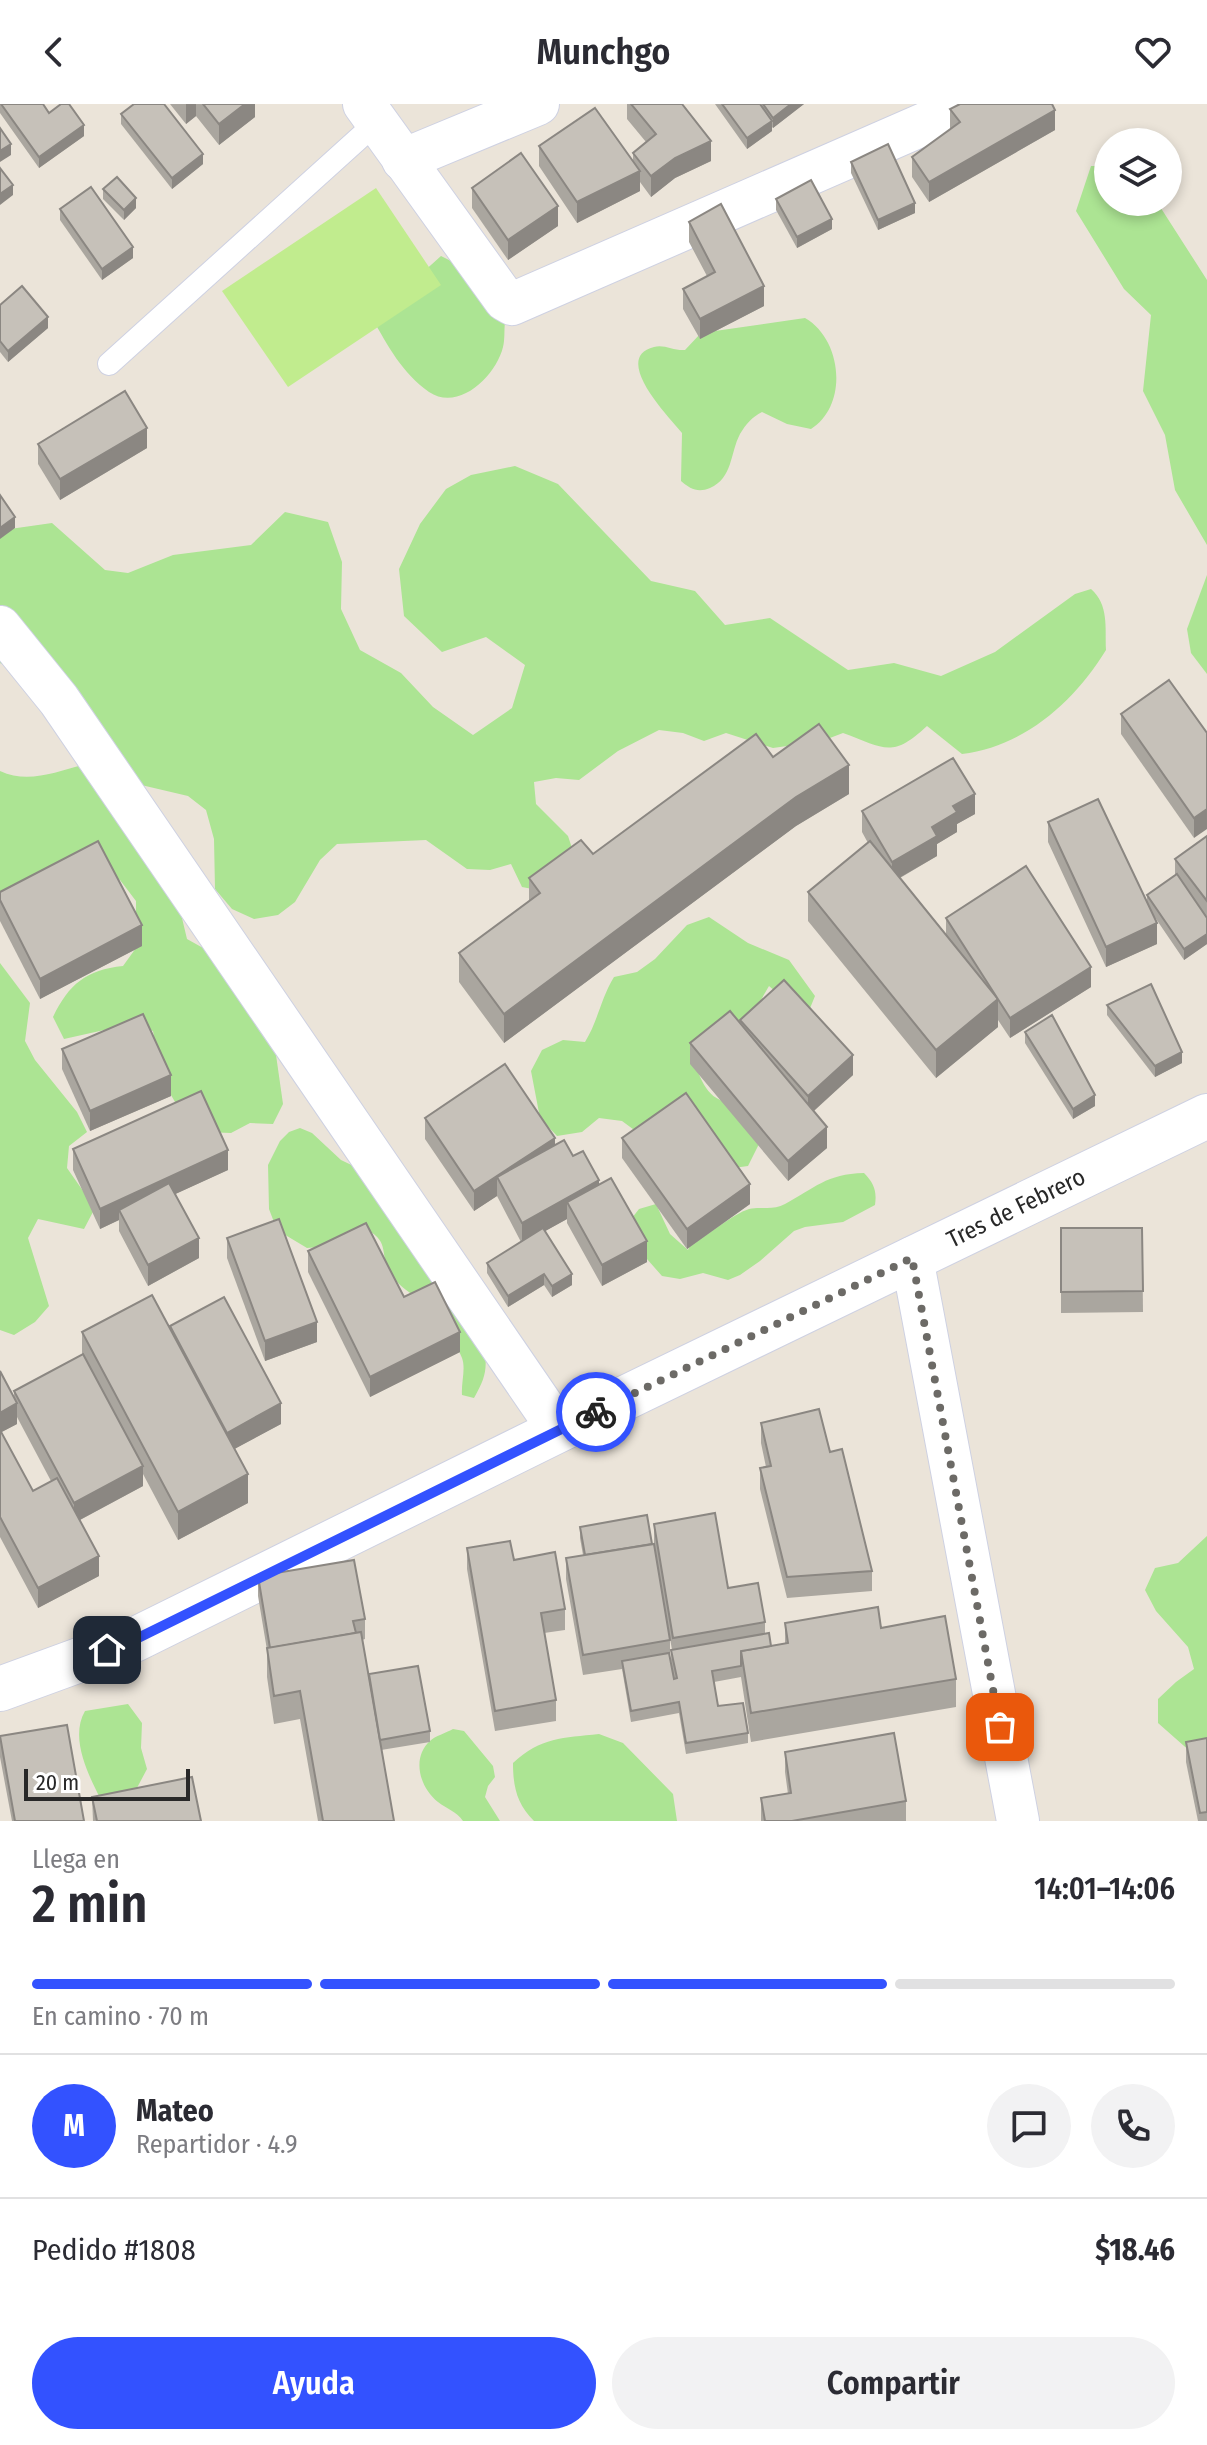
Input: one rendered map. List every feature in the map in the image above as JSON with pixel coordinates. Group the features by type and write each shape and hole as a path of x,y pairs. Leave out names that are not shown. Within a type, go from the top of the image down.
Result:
{"street":[{"path":"403,160 538,104"},
{"path":"370,113 505,300 512,304 970,104"},
{"path":"0,627 59,700 559,1430"},
{"name":"Tres de Febrero","path":"0,1689 134,1640 1207,1116"},
{"path":"912,1258 1018,1821"}],"lane":[{"path":"109,364 370,113"}],"green space":[{"path":"1091,166 1094,166 1094,216 1166,216 1207,280 1207,545 1175,490 1165,435 1143,391 1151,315 1124,289 1076,211"},
{"path":"376,188 441,285 288,387 222,291"},
{"path":"441,256 463,267 505,322 503,347 493,369 475,388 452,397 429,392 411,376 396,358 372,318"},
{"path":"805,318 827,341 836,372 836,389 823,418 811,429 787,424 762,412 740,434 727,472 717,484 702,490 681,481 682,433 647,389 638,363 642,353 658,346 685,350 701,333"},
{"path":"515,466 558,484 651,581 695,591 725,625 770,618 848,670 894,663 941,676 995,652 1075,594 1091,589 1103,609 1106,650 1079,687 1046,718 1027,731 985,750 962,754 927,726 905,743 887,748 843,733 822,741 773,748 726,733 704,741 683,733 659,730 618,751 579,780 556,778 534,782 536,804 568,836 575,857 548,892 522,887 511,864 490,870 467,869 426,840 337,844 320,860 295,902 278,915 254,919 232,909 215,889 214,839 206,810 188,796 137,784 57,691 0,663 0,533 3,530 52,523 105,570 128,573 173,555 251,545 285,512 328,522 342,562 341,609 360,650 401,673 433,707 473,735 512,708 525,665 486,637 442,652 404,616 399,569 420,524 446,489 471,475"},
{"path":"1207,575 1207,674 1191,653 1187,629"},
{"path":"83,765 176,893 187,939 246,972 273,1034 283,1104 273,1124 250,1123 231,1133 205,1132 185,1119 161,1078 153,1031 131,1024 64,1039 53,1017 72,987 89,975 123,966 136,948 136,901 120,880 98,870 0,900 0,771 31,777"},
{"path":"709,917 748,943 789,960 815,996 806,1018 769,986 747,1024 696,1067 713,1096 745,1106 759,1144 748,1166 726,1169 641,1135 622,1121 599,1118 582,1132 557,1136 540,1118 531,1071 542,1050 563,1040 585,1042 614,977 637,972 655,959 687,925"},
{"path":"0,963 30,1003 25,1041 35,1060 77,1112 87,1132 69,1146 67,1168 95,1208 84,1229 38,1219 28,1238 49,1306 35,1322 14,1335 0,1330"},
{"path":"300,1128 312,1133 341,1160 366,1172 484,1347 485,1374 474,1398 462,1395 463,1362 454,1342 429,1310 392,1276 377,1237 362,1227 319,1247 307,1248 277,1230 269,1209 268,1165 280,1141 289,1132"},
{"path":"864,1173 874,1188 875,1205 843,1222 794,1231 760,1261 728,1280 703,1273 680,1279 662,1276 639,1250 632,1218 639,1209 656,1204 670,1234 688,1250 690,1245 743,1212 780,1206 830,1179"},
{"path":"1207,1536 1207,1751 1192,1753 1158,1723 1158,1699 1194,1669 1188,1647 1156,1611 1145,1590 1155,1568 1178,1563"},
{"path":"128,1704 142,1723 141,1748 147,1769 130,1801 99,1796 82,1754 79,1732 85,1711"},
{"path":"453,1729 464,1731 493,1766 495,1777 485,1797 500,1821 463,1821 426,1789 419,1764 424,1748 432,1739"},
{"path":"599,1734 623,1743 673,1794 677,1821 534,1821 528,1815 517,1795 513,1763 543,1743"}],"building":[{"path":"1,104 43,104 49,113 61,104 69,104 84,125 39,157"},
{"path":"134,104 164,104 203,154 172,178 121,114"},
{"path":"203,104 245,104 219,124"},
{"path":"631,104 682,104 711,141 675,158 651,176 633,153 656,134"},
{"path":"722,104 760,104 772,121 747,138"},
{"path":"763,104 791,104 773,118"},
{"path":"960,104 1052,104 1055,110 929,182 912,157 960,122 950,109"},
{"path":"595,108 640,171 577,202 539,146"},
{"path":"0,128 11,144 0,151"},
{"path":"888,144 915,203 878,220 851,162"},
{"path":"521,153 558,206 508,240 472,188"},
{"path":"0,168 13,185 0,194"},
{"path":"117,177 136,198 124,210 103,189"},
{"path":"811,180 832,219 797,237 776,199"},
{"path":"91,187 133,247 102,269 60,209"},
{"path":"721,204 764,286 700,319 683,289 715,272 689,222"},
{"path":"22,286 48,317 8,351 0,341 0,305"},
{"path":"125,391 147,428 60,479 38,444"},
{"path":"0,495 15,517 0,528"},
{"path":"1169,680 1207,733 1207,809 1194,818 1121,714"},
{"path":"819,724 849,765 796,797 504,1014 459,953 540,893 529,878 581,840 593,854 756,734 773,757"},
{"path":"953,758 975,794 953,806 957,812 932,827 937,836 892,862 862,811"},
{"path":"1098,799 1157,923 1106,947 1048,822"},
{"path":"1207,836 1207,901 1175,859"},
{"path":"98,841 142,925 40,979 0,900 0,892"},
{"path":"870,841 998,999 936,1050 808,892"},
{"path":"1026,866 1091,967 1010,1018 946,918"},
{"path":"1177,874 1207,918 1207,934 1184,949 1147,895"},
{"path":"784,980 853,1055 808,1096 740,1020"},
{"path":"1151,984 1182,1052 1155,1066 1107,1005"},
{"path":"730,1011 827,1127 788,1161 690,1043"},
{"path":"143,1014 171,1075 90,1111 62,1049"},
{"path":"1052,1015 1095,1095 1073,1109 1025,1032"},
{"path":"505,1064 555,1138 474,1191 425,1118"},
{"path":"201,1091 228,1150 100,1209 73,1149"},
{"path":"686,1093 750,1184 687,1229 622,1138"},
{"path":"564,1140 573,1156 583,1151 599,1180 522,1223 497,1177"},
{"path":"611,1178 647,1241 602,1265 567,1202"},
{"path":"169,1183 199,1238 148,1265 119,1210"},
{"path":"279,1219 317,1322 265,1341 227,1238"},
{"path":"366,1223 404,1297 435,1282 460,1332 370,1377 308,1251"},
{"path":"543,1228 572,1274 552,1286 544,1274 508,1296 487,1263"},
{"path":"1061,1228 1142,1228 1143,1291 1061,1292"},
{"path":"152,1295 248,1474 178,1512 82,1332"},
{"path":"224,1297 281,1403 227,1433 170,1326"},
{"path":"83,1354 143,1466 74,1503 14,1391"},
{"path":"0,1371 17,1403 0,1413"},
{"path":"819,1409 830,1452 842,1449 872,1571 787,1577 760,1468 771,1466 761,1423"},
{"path":"0,1430 33,1491 57,1478 99,1556 38,1588 0,1517"},
{"path":"715,1513 728,1588 758,1583 765,1622 673,1638 654,1524"},
{"path":"647,1515 652,1544 585,1555 580,1527"},
{"path":"510,1541 514,1560 555,1552 565,1609 541,1613 556,1700 495,1711 467,1548"},
{"path":"654,1544 670,1640 583,1655 566,1558"},
{"path":"354,1560 365,1619 353,1621 356,1633 270,1648 258,1576"},
{"path":"878,1607 881,1628 945,1616 956,1679 751,1713 741,1651 788,1643 785,1623"},
{"path":"361,1632 394,1821 323,1821 300,1691 274,1696 267,1648"},
{"path":"769,1633 771,1646 741,1651 741,1666 712,1671 718,1706 743,1703 748,1733 686,1743 679,1702 631,1711 622,1661 669,1653 674,1679 677,1678 671,1650"},
{"path":"418,1666 430,1731 380,1740 369,1674"},
{"path":"67,1725 84,1821 15,1821 0,1736"},
{"path":"894,1733 906,1801 792,1821 765,1821 761,1798 791,1793 785,1752"},
{"path":"1207,1738 1207,1812 1200,1813 1186,1742"},
{"path":"192,1777 201,1821 97,1821 92,1797"}],"way so far":[{"path":"596,1412 912,1258 1000,1727"}],"route":[{"path":"107,1650 134,1640 596,1412"}]}
